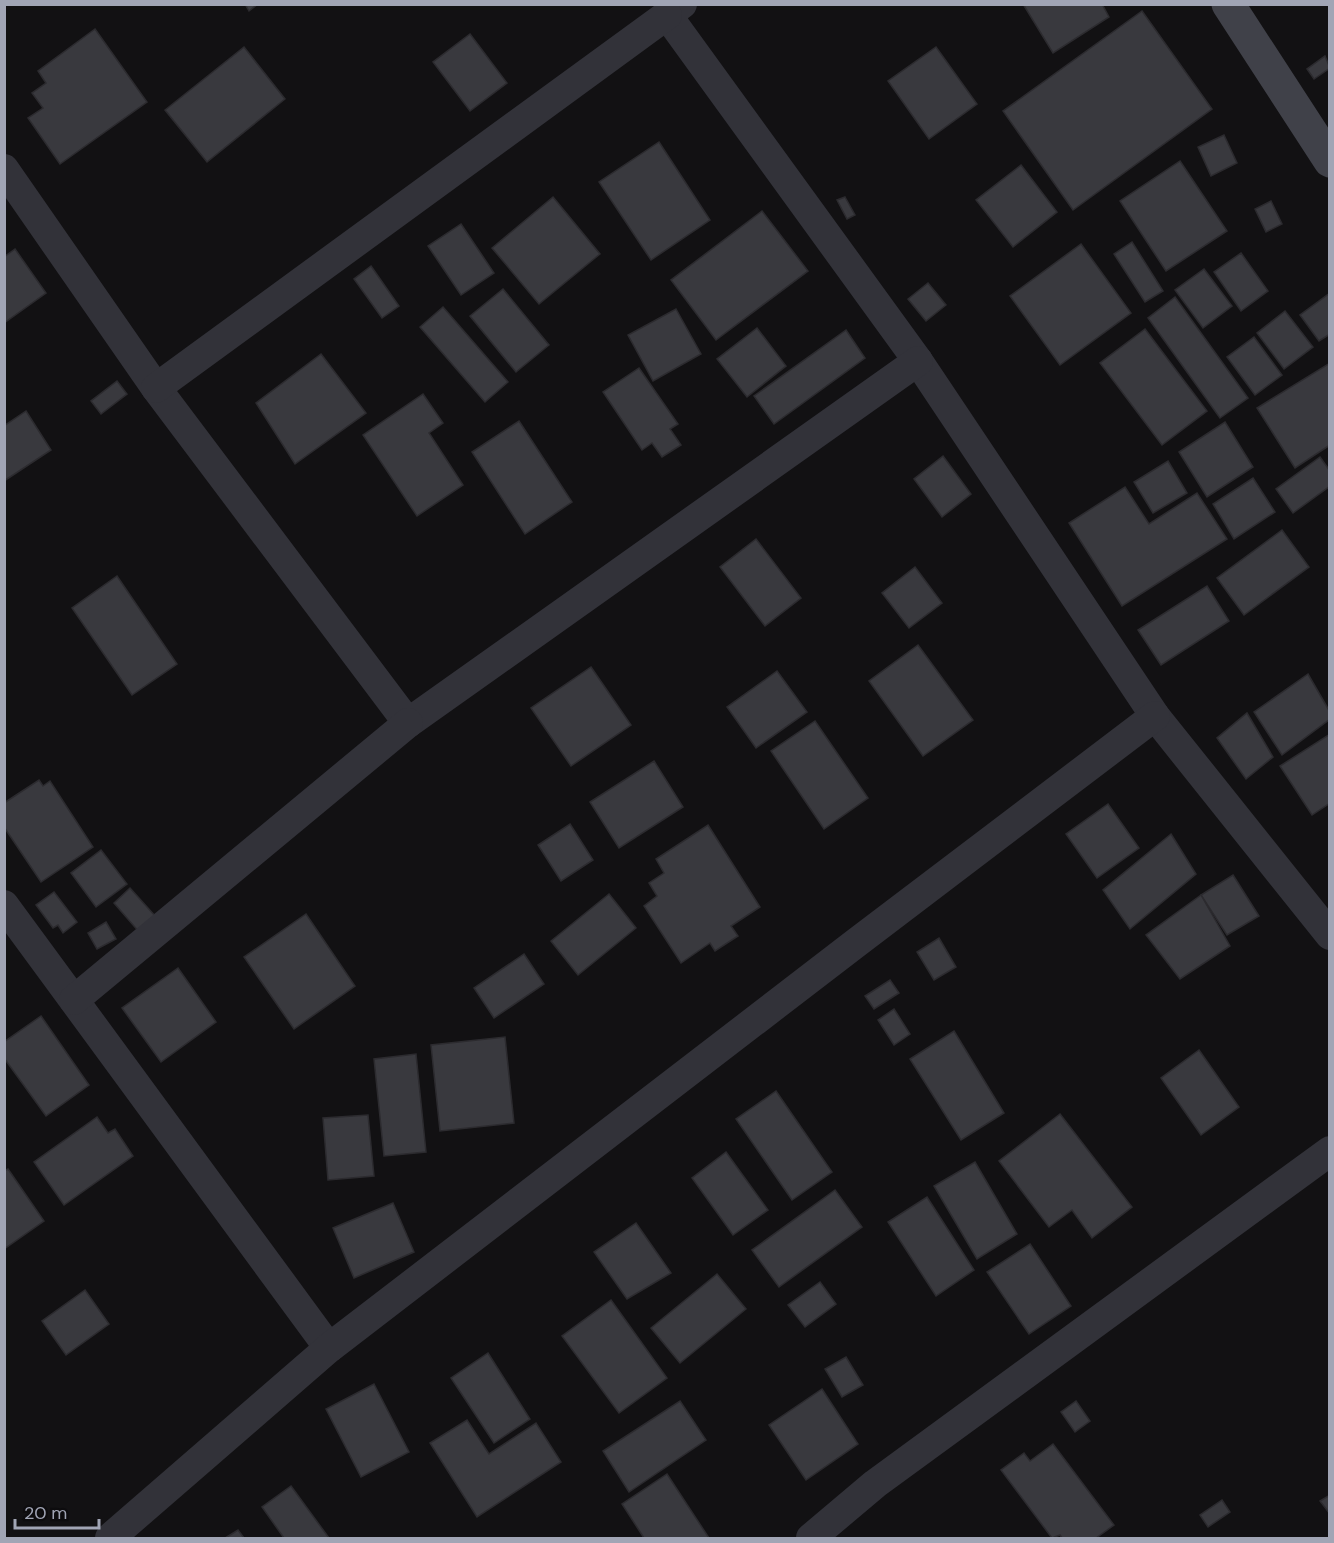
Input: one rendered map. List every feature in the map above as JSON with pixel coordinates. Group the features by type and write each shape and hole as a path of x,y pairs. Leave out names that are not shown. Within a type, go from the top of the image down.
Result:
{"street":[{"path":"1228,4 1329,161"},
{"path":"156,388 674,10 918,361 1155,716 1329,935"},
{"path":"4,169 156,388 408,723"},
{"path":"74,1000 408,723 918,361"},
{"path":"110,1539 329,1348 846,950 1155,716"},
{"path":"4,905 329,1348"},
{"path":"811,1539 875,1484 1329,1151"}],"building":[{"path":"245,4 258,4 249,11"},
{"path":"1023,4 1102,4 1109,17 1053,53"},
{"path":"1142,11 1212,109 1073,210 1003,111"},
{"path":"95,29 147,102 60,164 28,118 43,108 32,93 46,83 38,71"},
{"path":"470,34 507,83 470,111 433,62"},
{"path":"244,47 285,99 207,162 165,110"},
{"path":"936,47 977,104 929,139 888,81"},
{"path":"1325,56 1330,68 1314,79 1307,69"},
{"path":"1224,135 1237,163 1211,176 1198,147"},
{"path":"659,142 710,220 651,260 599,182"},
{"path":"1180,161 1227,231 1166,271 1120,201"},
{"path":"1021,165 1057,212 1013,247 976,200"},
{"path":"553,197 600,254 539,304 492,248"},
{"path":"845,197 855,215 847,219 837,200"},
{"path":"1271,201 1282,224 1266,232 1255,209"},
{"path":"762,211 808,271 716,340 671,280"},
{"path":"461,224 494,273 461,295 428,246"},
{"path":"1132,242 1163,291 1145,302 1114,254"},
{"path":"1081,244 1131,313 1060,365 1010,296"},
{"path":"15,249 46,293 4,323 4,257"},
{"path":"1241,253 1268,291 1241,311 1214,272"},
{"path":"371,266 399,306 382,318 354,279"},
{"path":"1204,269 1232,306 1203,328 1175,290"},
{"path":"928,283 946,305 926,321 908,299"},
{"path":"503,289 549,345 516,372 470,316"},
{"path":"1330,293 1330,334 1319,341 1300,315"},
{"path":"1175,297 1248,398 1220,418 1148,318"},
{"path":"443,307 508,382 485,402 420,327"},
{"path":"676,309 701,354 653,381 628,335"},
{"path":"1285,311 1313,347 1284,369 1257,333"},
{"path":"757,328 786,366 747,397 717,359"},
{"path":"1145,329 1207,411 1162,445 1100,363"},
{"path":"846,330 865,358 774,424 754,396"},
{"path":"1254,337 1282,375 1255,395 1227,357"},
{"path":"321,354 366,413 295,464 256,403"},
{"path":"1330,363 1330,445 1295,468 1257,408"},
{"path":"639,368 678,424 670,429 681,445 662,457 652,443 642,450 603,392"},
{"path":"117,381 127,394 101,414 91,401"},
{"path":"423,394 443,423 429,433 463,485 417,516 363,435"},
{"path":"26,411 51,450 4,481 4,426"},
{"path":"519,421 572,502 525,534 472,452"},
{"path":"1225,422 1253,467 1207,497 1179,452"},
{"path":"943,456 971,494 942,517 914,479"},
{"path":"1320,457 1330,471 1330,486 1293,513 1276,489"},
{"path":"1168,461 1187,493 1153,513 1134,482"},
{"path":"1253,478 1275,512 1234,539 1213,504"},
{"path":"1125,487 1149,524 1197,493 1227,539 1122,606 1069,523"},
{"path":"1282,530 1309,567 1244,615 1217,578"},
{"path":"756,539 801,598 765,626 720,567"},
{"path":"915,567 942,603 909,628 882,593"},
{"path":"117,576 177,664 132,695 72,608"},
{"path":"1207,586 1229,621 1161,665 1138,630"},
{"path":"918,645 973,720 923,756 869,681"},
{"path":"591,667 631,725 571,766 531,708"},
{"path":"777,671 807,712 756,748 727,707"},
{"path":"1308,674 1330,712 1330,719 1282,755 1254,712"},
{"path":"1247,713 1273,757 1246,779 1217,738"},
{"path":"815,721 868,798 824,829 771,751"},
{"path":"1330,734 1330,803 1312,815 1280,766"},
{"path":"654,761 683,807 619,848 590,802"},
{"path":"39,780 43,786 50,781 93,847 41,882 4,827 4,803"},
{"path":"1108,804 1139,848 1097,878 1066,834"},
{"path":"570,824 593,860 561,881 538,845"},
{"path":"708,825 760,907 731,926 738,936 715,951 710,943 681,963 644,906 657,896 649,883 664,873 656,859"},
{"path":"1171,834 1196,874 1130,929 1103,890"},
{"path":"101,850 127,884 96,907 71,873"},
{"path":"1233,875 1259,916 1227,935 1201,895"},
{"path":"130,888 156,917 140,933 114,903"},
{"path":"54,892 77,922 63,933 58,925 53,928 36,905"},
{"path":"609,894 636,928 578,975 551,941"},
{"path":"1201,895 1230,946 1180,979 1146,935"},
{"path":"306,914 355,986 294,1029 244,957"},
{"path":"106,922 116,939 97,949 88,933"},
{"path":"939,938 956,967 934,980 917,952"},
{"path":"524,954 544,984 494,1018 474,988"},
{"path":"178,968 216,1022 161,1062 122,1008"},
{"path":"890,980 899,993 874,1009 865,996"},
{"path":"894,1009 910,1034 894,1045 878,1020"},
{"path":"41,1016 89,1085 46,1116 4,1058 4,1042"},
{"path":"954,1031 1004,1113 961,1140 910,1059"},
{"path":"505,1037 514,1123 440,1131 431,1045"},
{"path":"1199,1050 1239,1107 1201,1135 1161,1078"},
{"path":"416,1054 426,1152 384,1156 374,1059"},
{"path":"776,1091 832,1172 792,1200 736,1119"},
{"path":"1060,1114 1132,1207 1092,1238 1072,1210 1049,1227 999,1161"},
{"path":"368,1115 374,1176 328,1180 323,1118"},
{"path":"97,1117 108,1133 115,1129 133,1156 64,1205 34,1162"},
{"path":"726,1152 768,1210 733,1235 692,1178"},
{"path":"975,1162 1017,1234 977,1259 934,1186"},
{"path":"8,1169 44,1221 4,1249 4,1171"},
{"path":"835,1190 862,1227 779,1287 752,1250"},
{"path":"927,1197 974,1270 936,1296 888,1222"},
{"path":"393,1203 414,1252 354,1278 333,1228"},
{"path":"636,1223 671,1273 627,1299 594,1252"},
{"path":"1030,1244 1071,1306 1029,1334 987,1272"},
{"path":"717,1274 746,1309 680,1363 651,1328"},
{"path":"820,1282 836,1304 805,1327 788,1305"},
{"path":"85,1290 109,1324 66,1355 42,1321"},
{"path":"611,1300 667,1378 619,1413 562,1336"},
{"path":"488,1353 530,1419 494,1443 451,1378"},
{"path":"846,1357 863,1385 842,1397 825,1369"},
{"path":"374,1384 409,1452 361,1477 326,1409"},
{"path":"822,1389 858,1444 806,1480 769,1425"},
{"path":"680,1401 706,1440 629,1492 603,1451"},
{"path":"1076,1401 1090,1421 1075,1432 1061,1412"},
{"path":"467,1420 489,1454 536,1423 561,1462 477,1517 430,1443"},
{"path":"1053,1444 1114,1525 1096,1538 1062,1538 1060,1535 1052,1538 1001,1470 1024,1453 1030,1461"},
{"path":"667,1474 709,1538 644,1538 622,1504"},
{"path":"291,1486 329,1538 284,1538 262,1507"},
{"path":"1330,1495 1330,1514 1320,1501"},
{"path":"1222,1500 1230,1512 1208,1527 1200,1515"},
{"path":"238,1530 244,1538 225,1538"}]}
